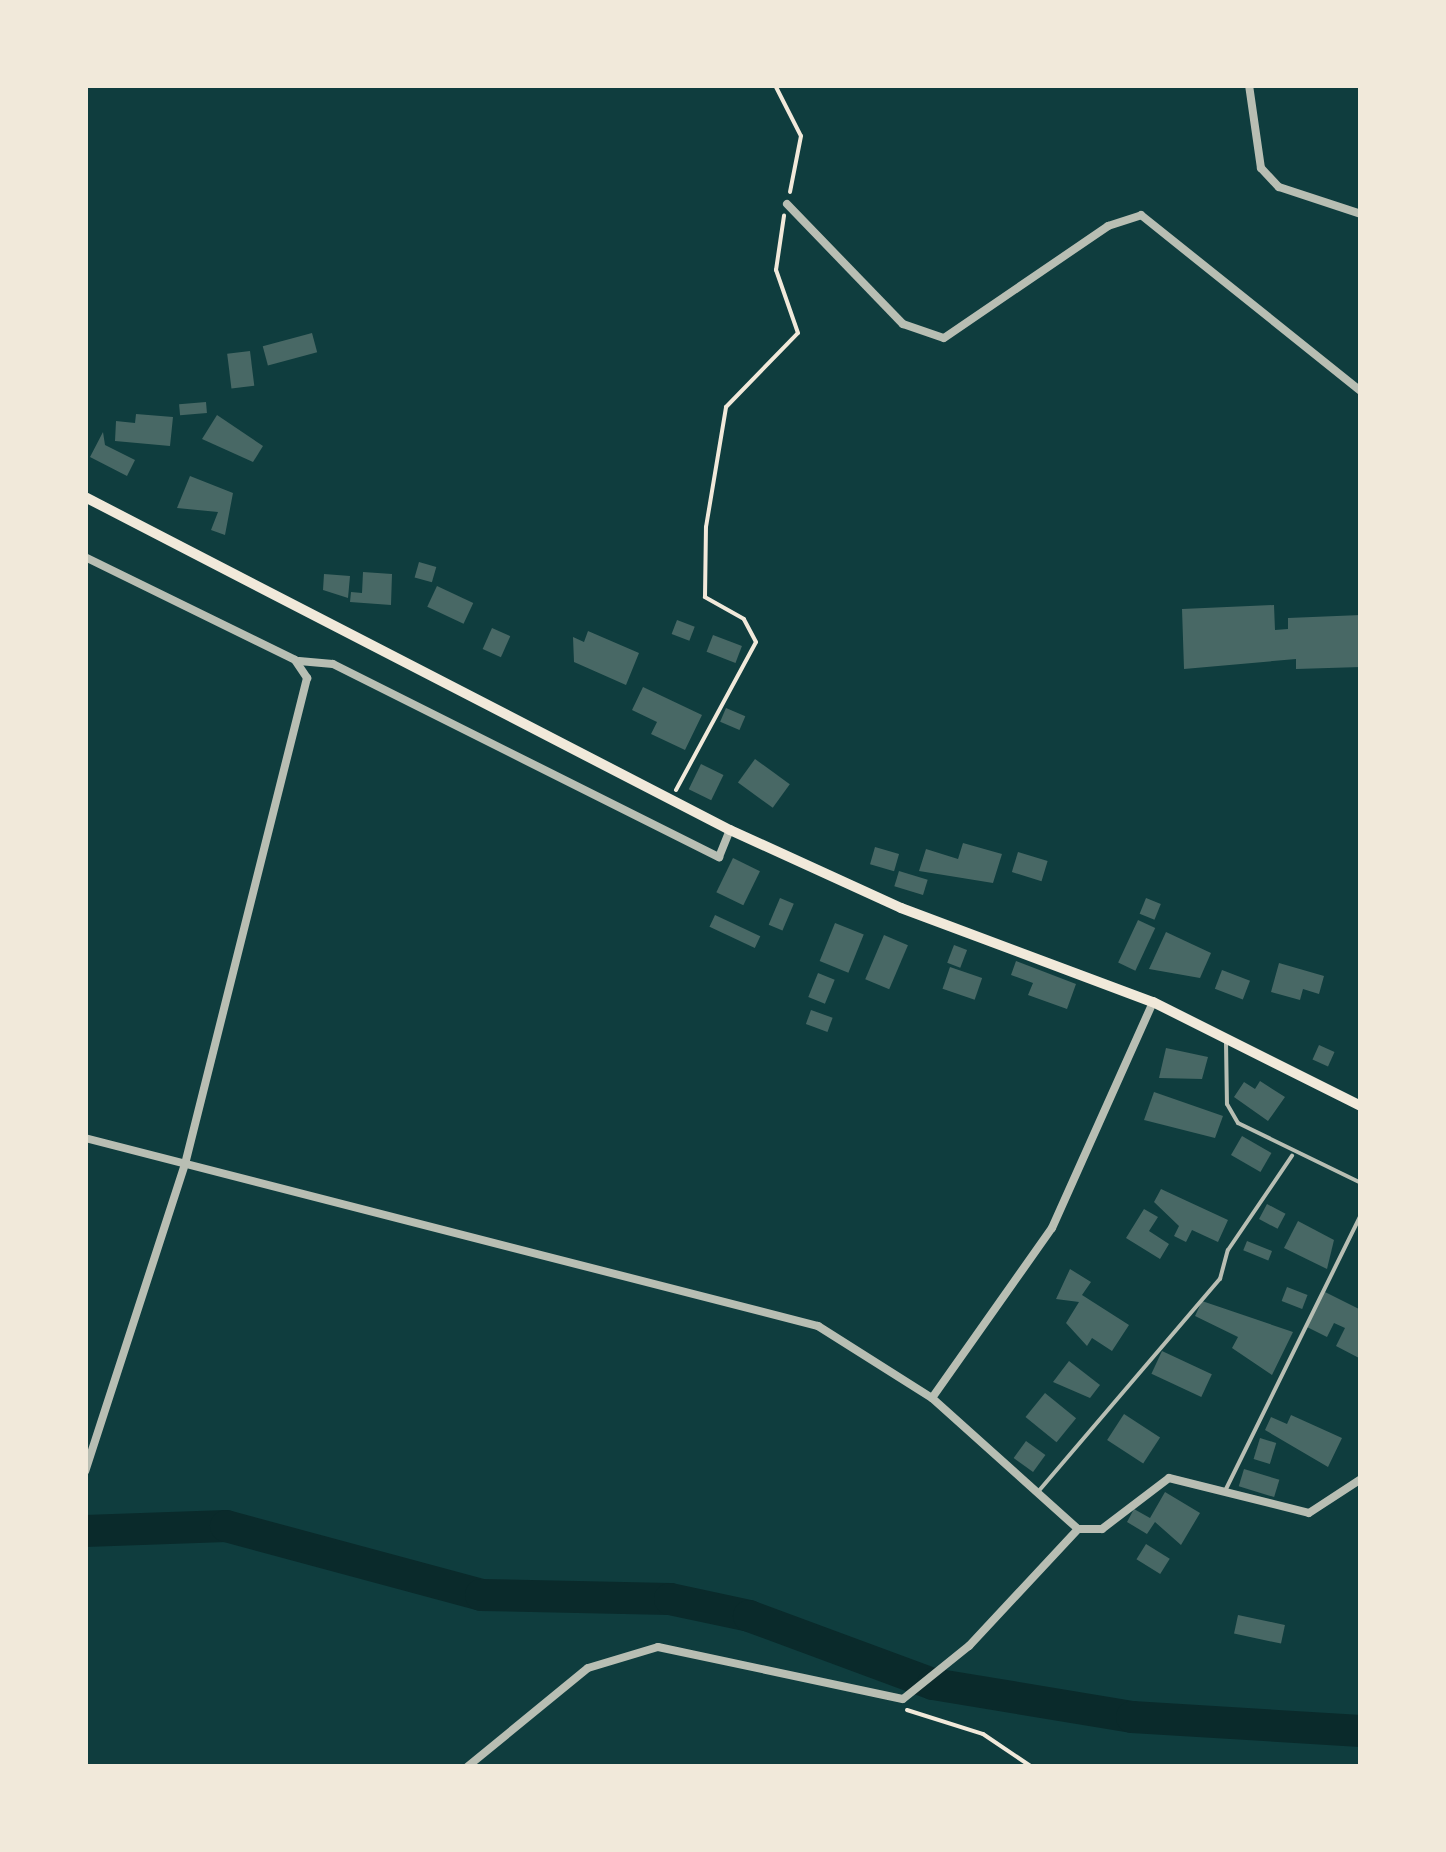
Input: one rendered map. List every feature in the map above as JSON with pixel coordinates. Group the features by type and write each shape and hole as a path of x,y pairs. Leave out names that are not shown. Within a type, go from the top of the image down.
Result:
{"main road":[{"path":"85,496 730,830 901,908 1154,1002 1361,1106"}],"street":[{"path":"1249,85 1262,168 1279,187 1361,214"},
{"path":"787,204 903,324 944,338 1108,226 1142,215 1361,391"},
{"path":"85,557 295,660 333,664 719,858 730,830"},
{"path":"85,1471 185,1164 307,678 295,660"},
{"path":"932,1398 1046,1240 1154,1002"},
{"path":"85,1138 818,1326 932,1398 1078,1529 1102,1529 1169,1478 1309,1513 1361,1480"},
{"path":"467,1767 588,1668 658,1647 880,1700 903,1699 969,1646 1078,1529"}],"lane":[{"path":"1226,1038 1227,1104 1238,1122 1292,1156 1361,1184"},
{"path":"1036,1495 1220,1279 1228,1250 1292,1156"},
{"path":"1224,1492 1312,1301 1353,1247 1361,1214"}],"path":[{"path":"672,799 756,642 744,619 705,597 706,527 726,407 798,333 776,270 801,136 774,85"},
{"path":"880,1700 983,1734 1032,1767"}],"building":[{"path":"312,333 317,352 268,366 263,346"},
{"path":"250,351 254,386 231,389 227,354"},
{"path":"206,402 207,413 180,415 179,404"},
{"path":"136,414 173,417 170,446 115,441 116,421 135,423"},
{"path":"217,415 263,446 253,462 202,439"},
{"path":"103,432 105,445 135,460 127,476 90,457"},
{"path":"190,476 233,493 225,535 211,530 218,512 177,508"},
{"path":"419,562 436,567 432,582 415,577"},
{"path":"363,572 392,574 391,605 350,602 351,592 362,593"},
{"path":"324,574 350,576 348,598 323,590"},
{"path":"437,586 473,603 464,624 427,607"},
{"path":"1274,605 1275,630 1288,629 1288,618 1361,615 1361,667 1296,669 1296,659 1184,669 1182,609"},
{"path":"677,620 695,627 689,641 672,634"},
{"path":"492,628 510,636 501,657 483,649"},
{"path":"588,631 639,653 626,685 574,662 573,637 584,642"},
{"path":"713,635 742,646 735,663 707,652"},
{"path":"643,687 702,715 685,750 651,734 657,722 632,710"},
{"path":"726,708 745,716 739,730 720,722"},
{"path":"755,759 790,784 773,808 738,782"},
{"path":"701,764 723,775 711,800 689,789"},
{"path":"963,843 1002,854 993,883 919,871 926,849 958,859"},
{"path":"875,847 899,854 894,871 870,864"},
{"path":"1018,852 1048,861 1042,881 1012,872"},
{"path":"733,858 760,871 743,905 716,892"},
{"path":"899,871 928,880 923,895 894,886"},
{"path":"780,898 794,904 782,931 769,925"},
{"path":"1146,898 1161,904 1154,920 1140,914"},
{"path":"715,915 760,936 755,948 710,927"},
{"path":"1138,920 1155,928 1135,971 1118,963"},
{"path":"835,923 864,935 848,973 820,961"},
{"path":"1166,932 1211,953 1200,978 1149,969"},
{"path":"884,935 908,945 889,989 865,979"},
{"path":"954,945 967,950 960,968 947,963"},
{"path":"1016,961 1076,984 1067,1009 1028,995 1033,983 1011,975"},
{"path":"1279,963 1324,976 1319,994 1303,989 1300,1000 1271,992"},
{"path":"950,967 982,978 975,1000 943,989"},
{"path":"1222,970 1250,981 1243,999 1215,989"},
{"path":"818,973 835,980 825,1004 808,997"},
{"path":"811,1010 833,1018 827,1032 806,1024"},
{"path":"1319,1045 1335,1052 1328,1067 1312,1060"},
{"path":"1166,1048 1208,1057 1202,1079 1159,1078"},
{"path":"1260,1081 1285,1097 1268,1121 1234,1097 1244,1082 1255,1089"},
{"path":"1154,1092 1223,1116 1215,1138 1144,1120"},
{"path":"1242,1136 1271,1153 1260,1172 1231,1155"},
{"path":"1161,1189 1228,1220 1218,1242 1192,1230 1186,1242 1174,1236 1179,1226 1154,1202"},
{"path":"1267,1204 1286,1214 1278,1229 1259,1219"},
{"path":"1144,1209 1158,1217 1149,1231 1169,1244 1160,1259 1126,1238"},
{"path":"1298,1221 1334,1240 1327,1269 1284,1248"},
{"path":"1247,1241 1272,1251 1268,1260 1243,1250"},
{"path":"1070,1269 1091,1282 1082,1295 1129,1325 1112,1351 1092,1338 1087,1346 1066,1323 1079,1302 1056,1299"},
{"path":"1287,1287 1308,1295 1302,1309 1282,1301"},
{"path":"1325,1292 1361,1310 1359,1358 1336,1346 1345,1328 1334,1323 1327,1337 1307,1327"},
{"path":"1202,1301 1293,1332 1272,1375 1232,1348 1238,1337 1195,1316"},
{"path":"1162,1351 1212,1374 1201,1397 1151,1374"},
{"path":"1069,1361 1100,1385 1090,1398 1053,1382"},
{"path":"1045,1393 1076,1418 1057,1442 1025,1417"},
{"path":"1124,1414 1160,1437 1143,1463 1107,1440"},
{"path":"1291,1415 1342,1438 1328,1467 1265,1430 1271,1417 1287,1424"},
{"path":"1260,1438 1276,1443 1270,1464 1254,1459"},
{"path":"1026,1441 1045,1455 1033,1472 1014,1458"},
{"path":"1244,1469 1279,1480 1274,1497 1239,1486"},
{"path":"1165,1492 1200,1513 1181,1545 1155,1522 1147,1534 1127,1522 1134,1509 1150,1518"},
{"path":"1146,1544 1170,1559 1160,1574 1136,1559"},
{"path":"1238,1615 1285,1625 1281,1644 1234,1634"}],"waterway":[{"path":"85,1531 226,1526 481,1595 670,1599 749,1616 933,1684 1132,1717 1361,1731"}]}
